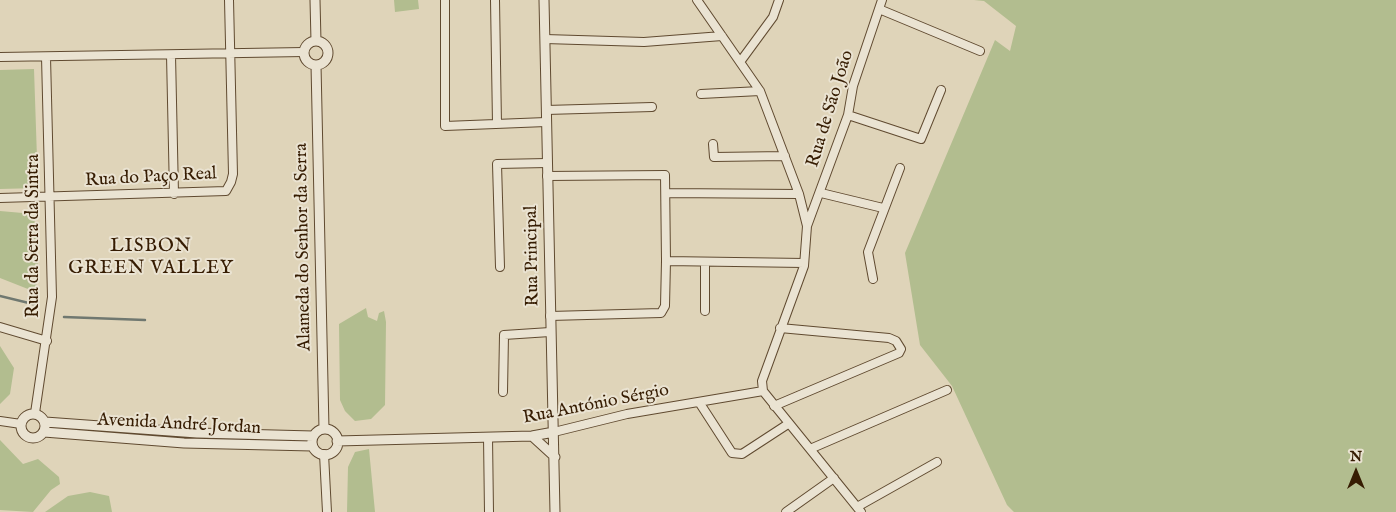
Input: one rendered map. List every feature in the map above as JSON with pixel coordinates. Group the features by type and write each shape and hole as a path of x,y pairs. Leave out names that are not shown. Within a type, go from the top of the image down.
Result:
{"street":[{"name":"Rua do Paço Real","path":"0,198 174,194 226,190 233,174 229,0"},
{"path":"315,0 316,41"},
{"path":"445,0 445,126 546,122"},
{"path":"495,0 497,124"},
{"name":"Rua Principal","path":"544,0 550,332 557,511"},
{"path":"697,0 760,91 799,194 807,226 804,263 762,381 763,391 859,509 937,462"},
{"path":"740,62 773,17 779,0"},
{"name":"Rua de São João","path":"807,226 821,193 848,115 853,86 882,0"},
{"path":"879,9 980,51"},
{"path":"545,39 644,42 722,36"},
{"path":"316,41 325,44 329,53 325,62 316,65 307,62 304,52 308,44 316,41"},
{"path":"0,58 304,52"},
{"path":"171,55 174,194"},
{"name":"Rua da Serra da Sintra","path":"35,413 52,297 46,57"},
{"name":"Alameda do Senhor da Serra","path":"316,65 324,429"},
{"path":"848,115 920,139 941,90"},
{"path":"701,94 760,91"},
{"path":"546,110 652,107"},
{"path":"713,144 714,157 784,156"},
{"path":"500,267 497,164 547,163"},
{"path":"873,279 868,252 883,208 900,168"},
{"path":"547,176 665,175 666,193 665,306 661,312 550,316"},
{"path":"666,193 799,194"},
{"path":"821,193 883,208"},
{"path":"666,261 804,263"},
{"path":"705,262 705,311"},
{"path":"0,326 47,340"},
{"path":"774,406 899,353 901,349 896,341 890,338 780,328"},
{"path":"504,392 504,335 550,332"},
{"path":"810,449 947,390"},
{"name":"Rua António Sérgio","path":"337,441 532,436 627,414 763,391"},
{"path":"700,402 732,453 742,454 788,424"},
{"path":"35,413 45,427 37,438 27,437 20,424 26,415 35,413"},
{"path":"0,421 20,424"},
{"name":"Avenida André Jordan","path":"45,427 197,433 313,441"},
{"path":"324,429 333,432 337,441 334,450 324,454 319,453 313,441 324,429"},
{"path":"532,436 555,457"},
{"path":"488,437 489,512"},
{"path":"324,454 328,512"},
{"path":"786,512 834,478"}],"green space":[{"path":"394,0 418,0 419,9 395,12"},
{"path":"974,0 1396,0 1396,512 1014,512 1007,505 952,386 920,345 905,253 995,40 1010,51 1016,26 984,1"},
{"path":"34,69 38,188 0,189 0,70"},
{"path":"0,211 34,214 39,279 33,291 0,278"},
{"path":"366,308 368,317 377,321 379,313 384,311 386,322 385,405 371,419 355,421 345,411 340,400 339,324"},
{"path":"0,346 14,368 10,394 0,404"},
{"path":"0,440 23,464 38,459 59,477 60,484 51,490 33,512 0,510"},
{"path":"369,449 375,512 347,512 348,467 355,452"},
{"path":"90,492 109,496 112,512 45,512 68,496"}],"waterway":[{"path":"0,296 37,305"},
{"path":"64,317 145,320"}],"district":[{"name":"LISBON GREEN VALLEY","path":"151,258"}]}
